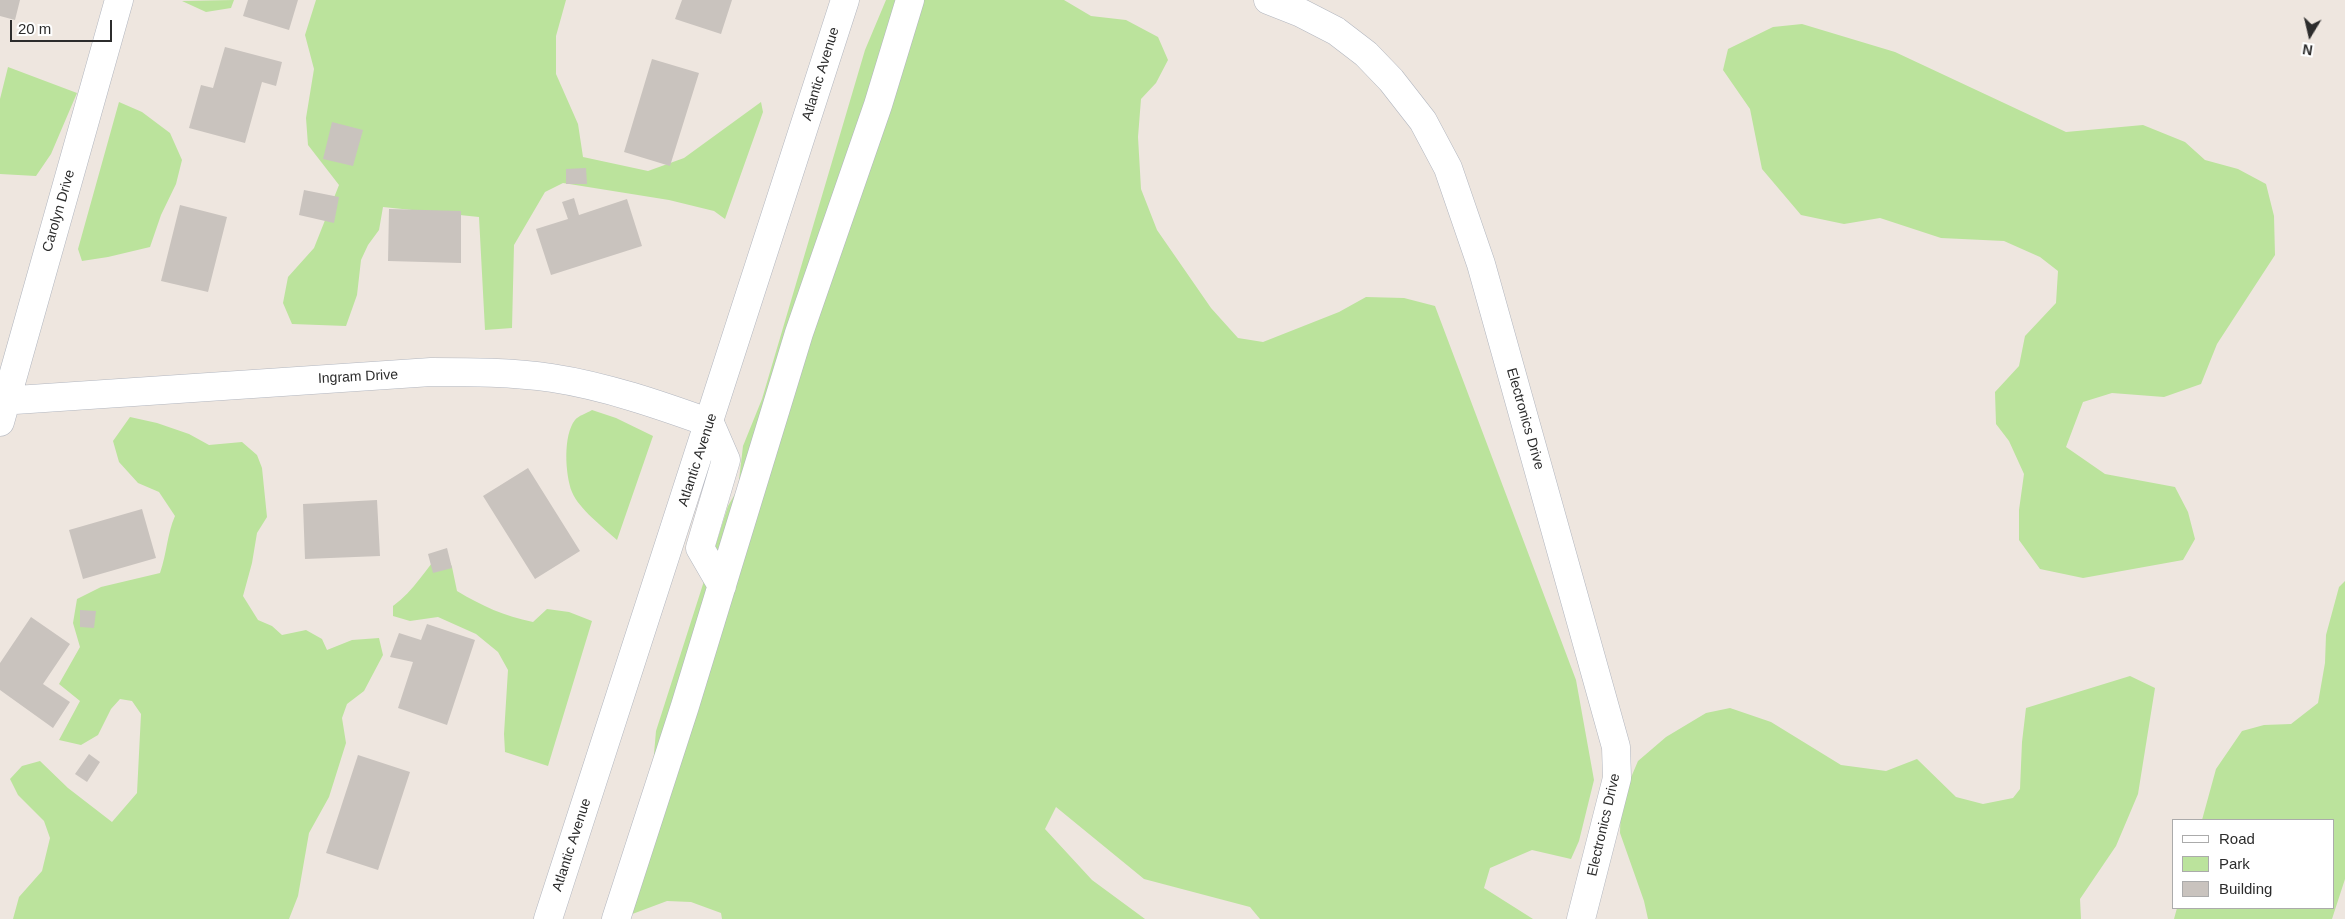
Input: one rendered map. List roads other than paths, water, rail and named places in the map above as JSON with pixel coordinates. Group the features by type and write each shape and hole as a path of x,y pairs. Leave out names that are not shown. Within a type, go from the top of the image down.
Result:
{"street":[{"name":"Carolyn Drive","path":"2,408 119,0"},
{"name":"Atlantic Avenue","path":"548,919 576,826 710,423 845,0"},
{"path":"616,919 685,706 799,333 878,105 910,0"},
{"name":"Electronics Drive","path":"1268,0 1301,13 1336,31 1366,54 1392,80 1423,121 1448,168 1481,264 1616,747 1617,778 1581,919"},
{"name":"Ingram Drive","path":"2,408 431,372 500,373 554,378 596,388 680,412 710,423"},
{"path":"710,423 726,460 700,548 722,586"}]}
